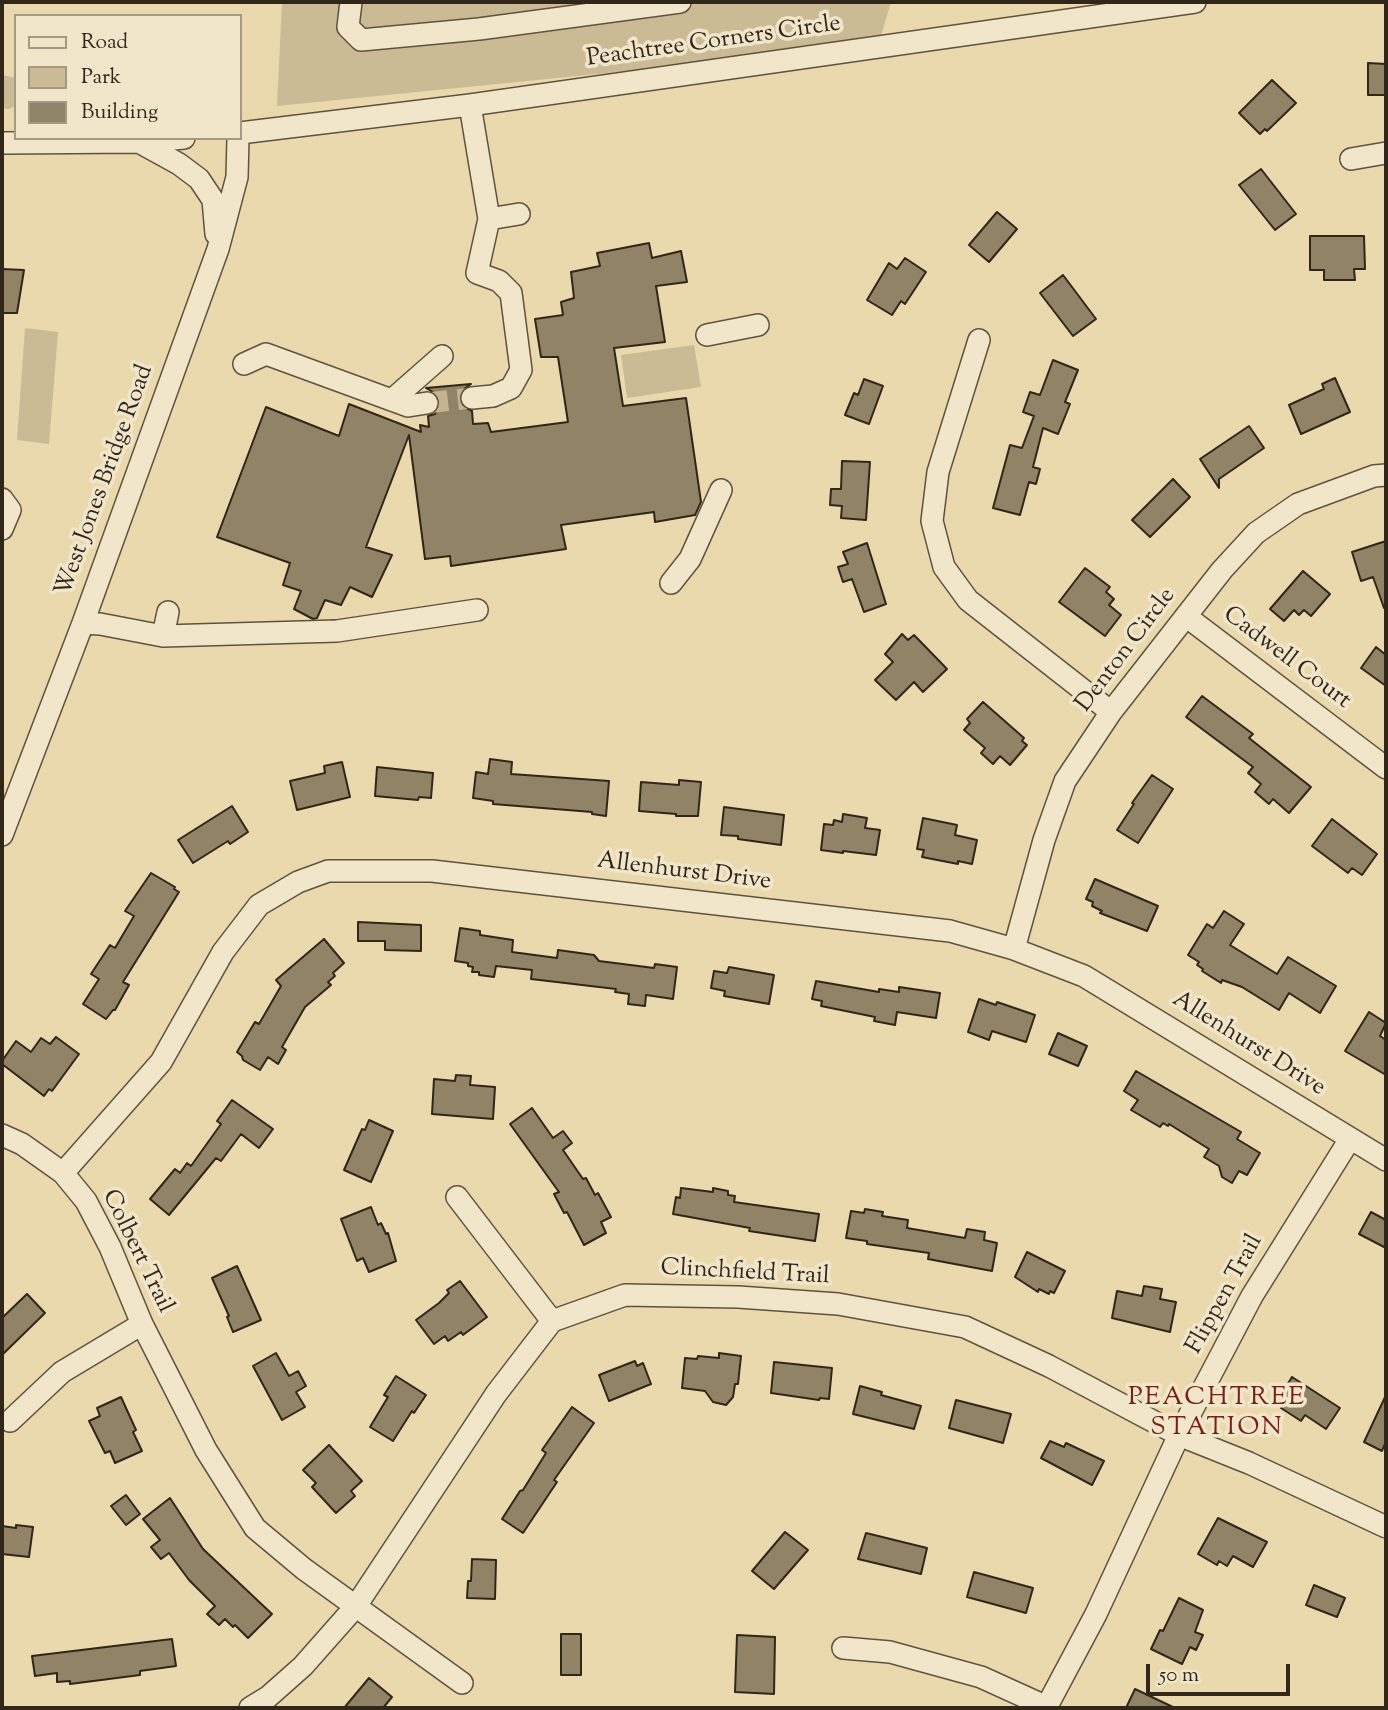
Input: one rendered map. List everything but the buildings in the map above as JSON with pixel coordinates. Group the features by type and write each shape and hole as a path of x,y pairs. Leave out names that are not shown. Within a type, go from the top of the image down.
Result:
{"street":[{"path":"351,2 348,27 361,40 479,29 680,2"},
{"name":"Peachtree Corners Circle","path":"242,136 470,105 1158,4 1195,2"},
{"path":"470,105 489,219 477,273 499,281 511,293 521,370 511,388 493,396 471,398"},
{"path":"2,143 162,140"},
{"name":"West Jones Bridge Road","path":"2,835 83,623 218,249 237,177 239,140"},
{"path":"139,142 179,164 199,179 213,200 218,249"},
{"path":"1351,159 1386,153"},
{"path":"489,219 519,214"},
{"path":"707,335 758,325"},
{"path":"979,340 938,472 932,521 944,567 968,600 1111,712"},
{"path":"244,364 266,354 408,406 427,404"},
{"path":"392,400 442,356"},
{"name":"Denton Circle","path":"1014,949 1044,840 1065,780 1111,712 1222,570 1256,533 1298,503 1374,476 1386,475"},
{"path":"671,583 690,559 721,490"},
{"path":"2,499 10,510 2,529"},
{"path":"83,623 163,636 337,631 477,610"},
{"path":"163,636 168,612"},
{"name":"Cadwell Court","path":"1187,617 1386,768"},
{"name":"Allenhurst Drive","path":"63,1173 161,1062 223,951 259,905 298,881 328,871 432,871 950,931 1014,949 1083,976 1386,1160"},
{"name":"Colbert Trail","path":"2,1135 22,1143 63,1173 86,1201 110,1247 142,1324 206,1450 255,1528 304,1569 462,1683"},
{"name":"Flippen Trail","path":"1046,1707 1097,1614 1179,1435 1252,1296 1350,1139"},
{"path":"250,1708 268,1697 303,1666 355,1606 496,1394 552,1321 457,1197"},
{"name":"Clinchfield Trail","path":"552,1321 625,1295 738,1297 838,1304 965,1327 1049,1366 1179,1435 1249,1463 1386,1527"},
{"path":"10,1421 62,1372 142,1324"},
{"path":"843,1648 890,1652 981,1677 1046,1707"}],"green space":[{"path":"282,2 891,2 878,46 277,106"},
{"path":"2,75 14,78 14,107 2,108"},
{"path":"25,328 58,332 49,444 17,440"},
{"path":"694,345 701,387 627,398 621,355"}],"tunnel":[{"path":"427,403 472,398"}],"district":[{"name":"PEACHTREE STATION","path":"1217,1415"}]}
